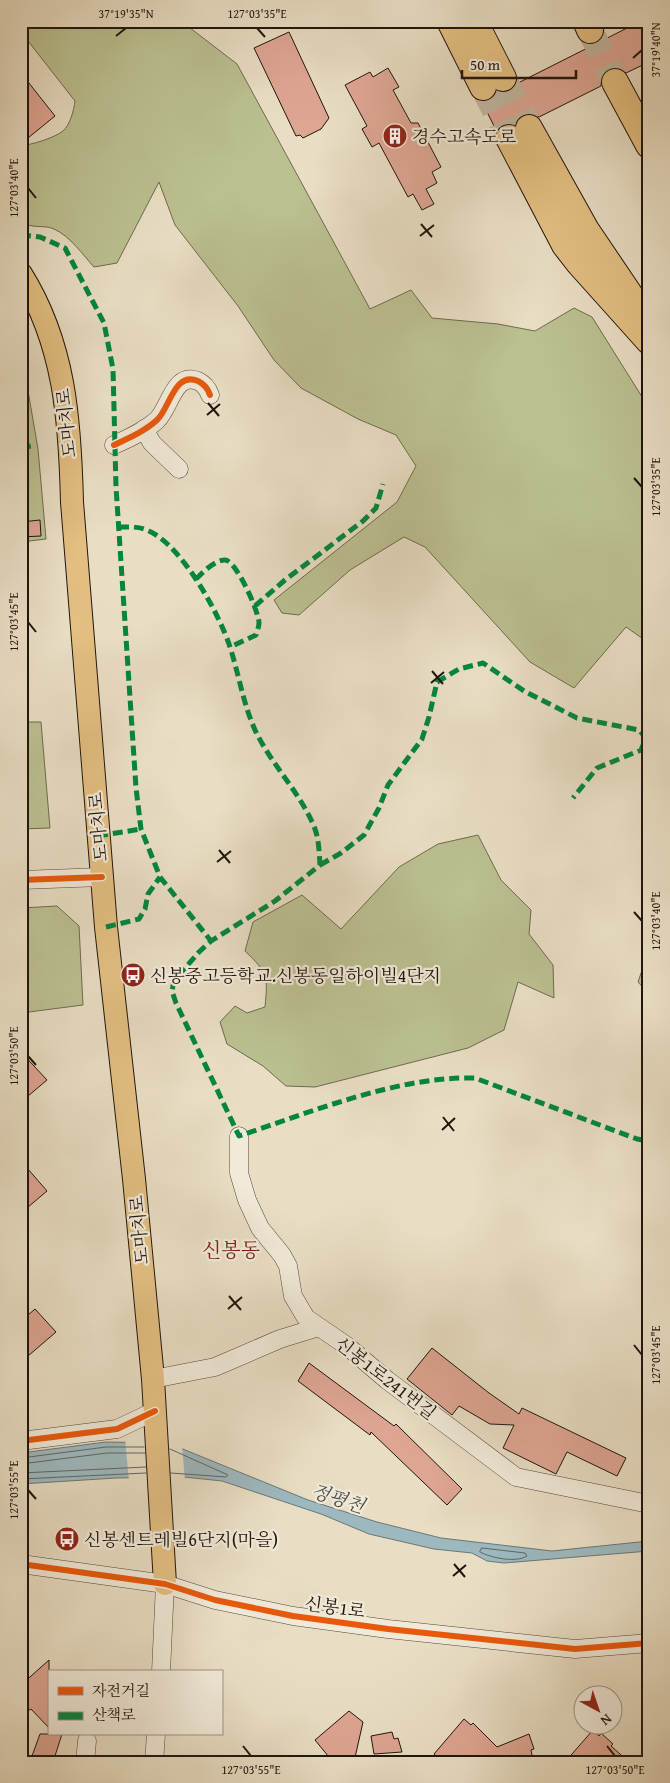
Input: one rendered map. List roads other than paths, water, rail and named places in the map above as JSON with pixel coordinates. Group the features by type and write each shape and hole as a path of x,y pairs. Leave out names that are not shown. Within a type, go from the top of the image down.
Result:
{"highway":[{"path":"450,21 493,82 474,21"},
{"path":"649,116 622,79 649,146"},
{"path":"649,321 613,273 586,230 519,133 565,245 578,263 649,341"}],"main road":[{"name":"도마치로","path":"21,274 33,293 48,326 57,354 64,390 102,876 153,1379 165,1584"}],"street":[{"path":"114,445 158,419 167,407 174,388 181,382 196,380 203,384 210,395"},
{"path":"144,429 152,443 179,469"},
{"path":"21,880 102,876"},
{"name":"신봉1로241번길","path":"239,1136 239,1173 247,1200 260,1228 282,1255 288,1266 293,1296 306,1318 516,1477 649,1504"},
{"path":"153,1379 215,1367 280,1339 319,1327"},
{"path":"21,1441 117,1429 155,1414"},
{"name":"신봉1로","path":"21,1564 165,1584 215,1600 293,1616 397,1630 575,1649 649,1643"},
{"path":"161,1670 165,1584"},
{"path":"154,1762 156,1736"},
{"path":"85,1762 88,1741"}],"water":[{"name":"정평천","path":"106,1442 168,1443 308,1500 377,1522 441,1538 552,1551 649,1541 649,1551 504,1563 487,1561 472,1553 434,1549 369,1534 321,1514 222,1481 184,1477 116,1478 21,1484 21,1453"}],"tunnel":[{"path":"590,30 615,82"},
{"path":"503,78 529,128"},
{"path":"483,87 509,138"}],"place":[{"name":"경수고속도로","path":"395,136"},
{"name":"신봉중고등학교.신봉동일하이빌4단지","path":"133,975"},
{"name":"신봉센트레빌6단지(마을)","path":"67,1539"}],"district":[{"name":"신봉동","path":"231,1249"}]}
